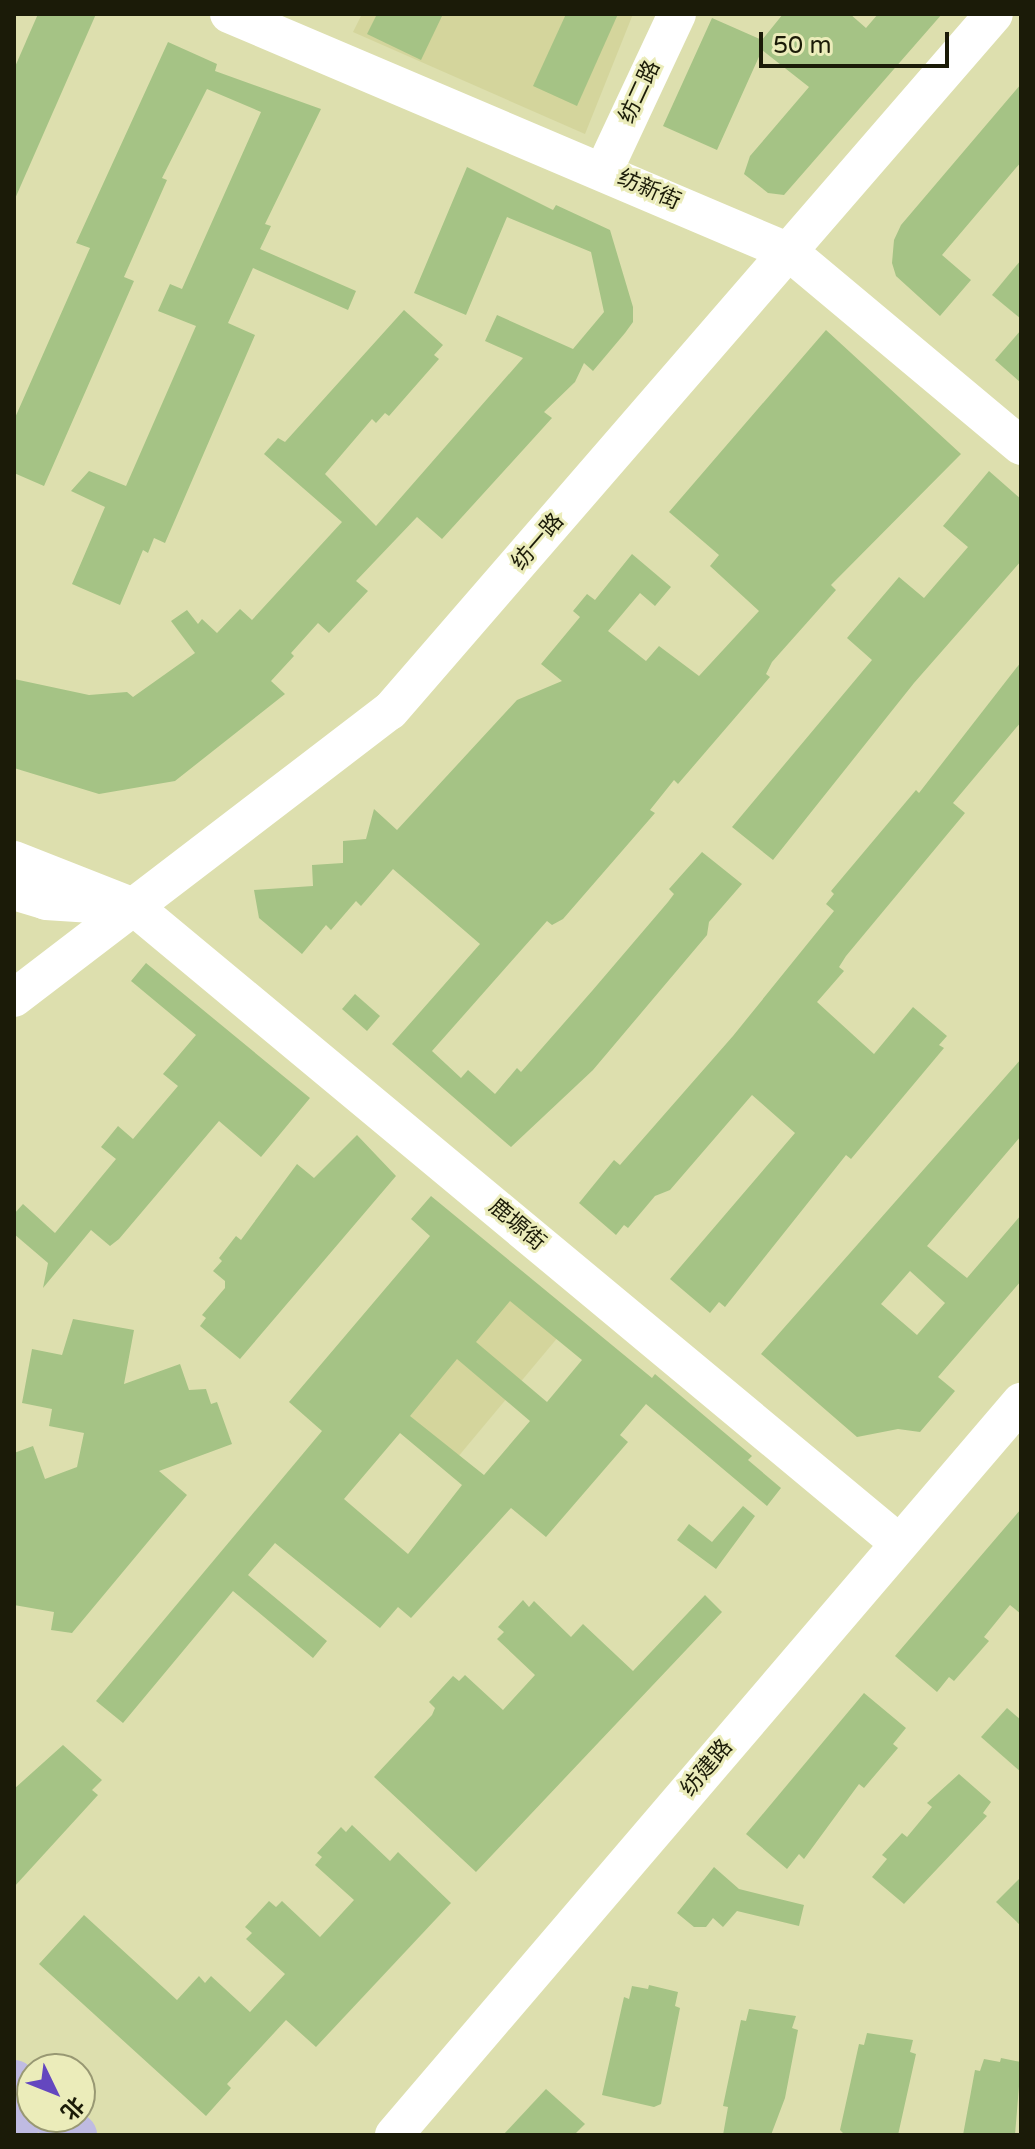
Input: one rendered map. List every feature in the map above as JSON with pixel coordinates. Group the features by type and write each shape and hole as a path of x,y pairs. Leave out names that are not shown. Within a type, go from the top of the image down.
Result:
{"street":[{"name":"纺新街","path":"229,14 604,170 789,252 1021,446"},
{"name":"纺二路","path":"604,170 677,14"},
{"name":"纺一路","path":"14,998 390,711 994,14"},
{"name":"鹿塬街","path":"14,860 134,907 899,1543"},
{"path":"14,891 46,901 134,907"},
{"name":"纺建路","path":"394,2135 1021,1402"}],"shaded area":[{"path":"362,14 633,14 585,134 353,32"},
{"path":"497,1264 569,1324 447,1470 375,1403"}],"building":[{"path":"38,14 96,14 14,201 14,69"},
{"path":"377,14 443,14 421,60 367,34"},
{"path":"566,14 618,14 577,106 533,86"},
{"path":"783,14 850,14 866,28 878,14 942,14 784,195 768,193 744,174 750,156 809,87 762,50 717,150 663,126 712,18 762,40"},
{"path":"168,42 217,64 215,71 321,109 265,224 271,226 260,249 356,291 348,310 253,268 228,323 255,335 165,543 154,538 148,553 143,550 120,605 72,584 105,507 71,491 89,471 126,486 196,326 158,311 170,284 182,289 261,112 207,89 162,178 167,180 124,277 134,281 44,486 14,473 14,420 90,248 76,243"},
{"path":"1021,84 1021,162 942,255 971,280 940,316 896,276 892,263 894,240 901,225"},
{"path":"467,167 553,210 556,205 610,230 633,307 633,322 625,333 593,371 584,363 575,382 544,412 552,418 442,539 417,517 356,581 368,591 329,633 318,623 291,653 294,656 271,681 285,694 175,781 99,794 14,768 14,679 89,695 127,692 133,697 195,653 171,621 187,610 198,624 202,619 217,633 240,609 252,620 342,522 264,454 278,438 285,442 404,310 443,345 434,355 439,359 389,416 385,413 376,423 372,419 325,474 376,526 523,358 485,341 497,315 573,349 604,312 591,252 507,217 466,315 414,293"},
{"path":"1021,260 1021,319 992,295"},
{"path":"826,330 961,454 831,585 836,590 772,662 766,674 770,677 678,784 674,780 650,810 655,813 563,919 552,925 547,921 432,1051 461,1078 468,1070 495,1094 517,1068 521,1072 592,991 668,902 674,894 669,889 702,852 742,884 709,922 707,935 593,1070 511,1147 392,1044 480,944 393,869 361,906 356,901 331,930 326,925 302,954 259,918 254,890 313,886 312,865 343,863 343,841 366,839 374,809 397,830 517,700 562,681 541,664 580,617 573,611 587,594 595,600 632,554 671,587 655,606 640,593 608,631 646,661 659,646 699,676 759,611 710,566 719,555 669,512"},
{"path":"1021,330 1021,383 995,360"},
{"path":"989,471 1021,499 1021,561 914,683 773,860 732,827 872,660 847,638 899,577 924,598 968,547 943,526"},
{"path":"1021,662 1021,722 953,803 965,813 846,956 839,967 844,971 817,1002 874,1054 913,1007 947,1036 939,1045 944,1048 851,1159 846,1155 725,1307 719,1302 710,1313 670,1279 795,1133 752,1095 670,1190 655,1196 628,1228 624,1225 616,1235 579,1203 614,1160 620,1165 733,1036 834,911 826,904 834,894 831,891 916,790 919,793"},
{"path":"146,963 310,1098 261,1157 219,1121 119,1239 110,1246 91,1230 43,1288 48,1263 14,1234 14,1214 23,1204 55,1233 116,1159 101,1147 118,1126 133,1139 178,1086 163,1074 196,1035 131,981"},
{"path":"355,994 380,1016 367,1031 342,1009"},
{"path":"1021,1059 1021,1136 927,1246 967,1278 1021,1215 1021,1281 938,1377 955,1391 920,1432 898,1429 857,1437 761,1354","holes":["910,1271 945,1303 917,1335 881,1304"]},
{"path":"357,1135 396,1176 240,1359 200,1326 206,1318 202,1315 225,1288 225,1281 213,1271 222,1261 219,1258 236,1236 241,1240 297,1164 314,1178"},
{"path":"431,1196 652,1378 655,1374 752,1456 748,1460 781,1488 767,1506 646,1404 620,1435 628,1442 546,1537 511,1508 411,1618 398,1607 380,1628 275,1543 248,1575 327,1641 313,1658 233,1591 123,1723 96,1701 322,1431 289,1402 430,1236 411,1219","holes":["510,1301 582,1360 547,1402 476,1342","457,1359 530,1421 484,1475 410,1416","400,1433 462,1485 408,1554 344,1499"]},
{"path":"73,1319 134,1330 124,1384 180,1364 189,1390 206,1389 211,1404 217,1402 232,1444 159,1471 187,1495 72,1633 51,1630 54,1612 14,1605 14,1453 33,1446 45,1479 77,1467 84,1433 49,1426 52,1409 22,1403 32,1349 62,1355"},
{"path":"743,1506 755,1516 716,1569 677,1540 689,1524 712,1542"},
{"path":"1021,1509 1021,1614 1010,1605 984,1637 989,1641 954,1681 949,1677 937,1692 895,1656"},
{"path":"705,1595 722,1612 476,1872 374,1777 432,1715 435,1708 429,1702 453,1676 459,1681 465,1675 503,1710 535,1675 497,1639 504,1632 498,1627 523,1600 529,1607 534,1601 571,1637 583,1624 633,1671"},
{"path":"864,1693 906,1728 893,1744 898,1748 864,1788 859,1784 804,1859 799,1854 787,1869 746,1834"},
{"path":"1007,1708 1021,1720 1021,1772 981,1737"},
{"path":"63,1745 102,1780 92,1790 98,1795 14,1887 14,1789"},
{"path":"959,1774 991,1802 983,1813 987,1816 904,1904 872,1877 887,1859 882,1855 902,1833 907,1837 932,1807 927,1803"},
{"path":"352,1825 390,1861 398,1852 451,1903 316,2047 286,2020 227,2084 231,2088 206,2116 39,1964 84,1915 177,2000 199,1976 205,1983 211,1976 250,2012 285,1974 246,1939 252,1933 245,1927 269,1901 276,1907 282,1901 320,1937 354,1900 315,1865 322,1857 317,1853 341,1827 346,1832"},
{"path":"714,1867 739,1889 804,1905 799,1926 737,1911 723,1927 713,1918 706,1927 694,1927 677,1913"},
{"path":"1021,1877 1021,1926 996,1902"},
{"path":"649,1985 678,1992 675,2006 680,2008 661,2104 654,2107 602,2095 624,1997 629,1999 632,1986 648,1989"},
{"path":"749,2009 796,2016 792,2028 798,2030 785,2098 771,2135 723,2135 728,2107 723,2106 741,2020 746,2021"},
{"path":"867,2033 913,2040 910,2052 916,2054 898,2135 845,2135 840,2130 859,2044 864,2045"},
{"path":"1001,2058 1021,2062 1015,2135 963,2135 975,2070 980,2071 984,2059 1000,2062"},
{"path":"546,2089 585,2124 574,2135 503,2135"}]}
